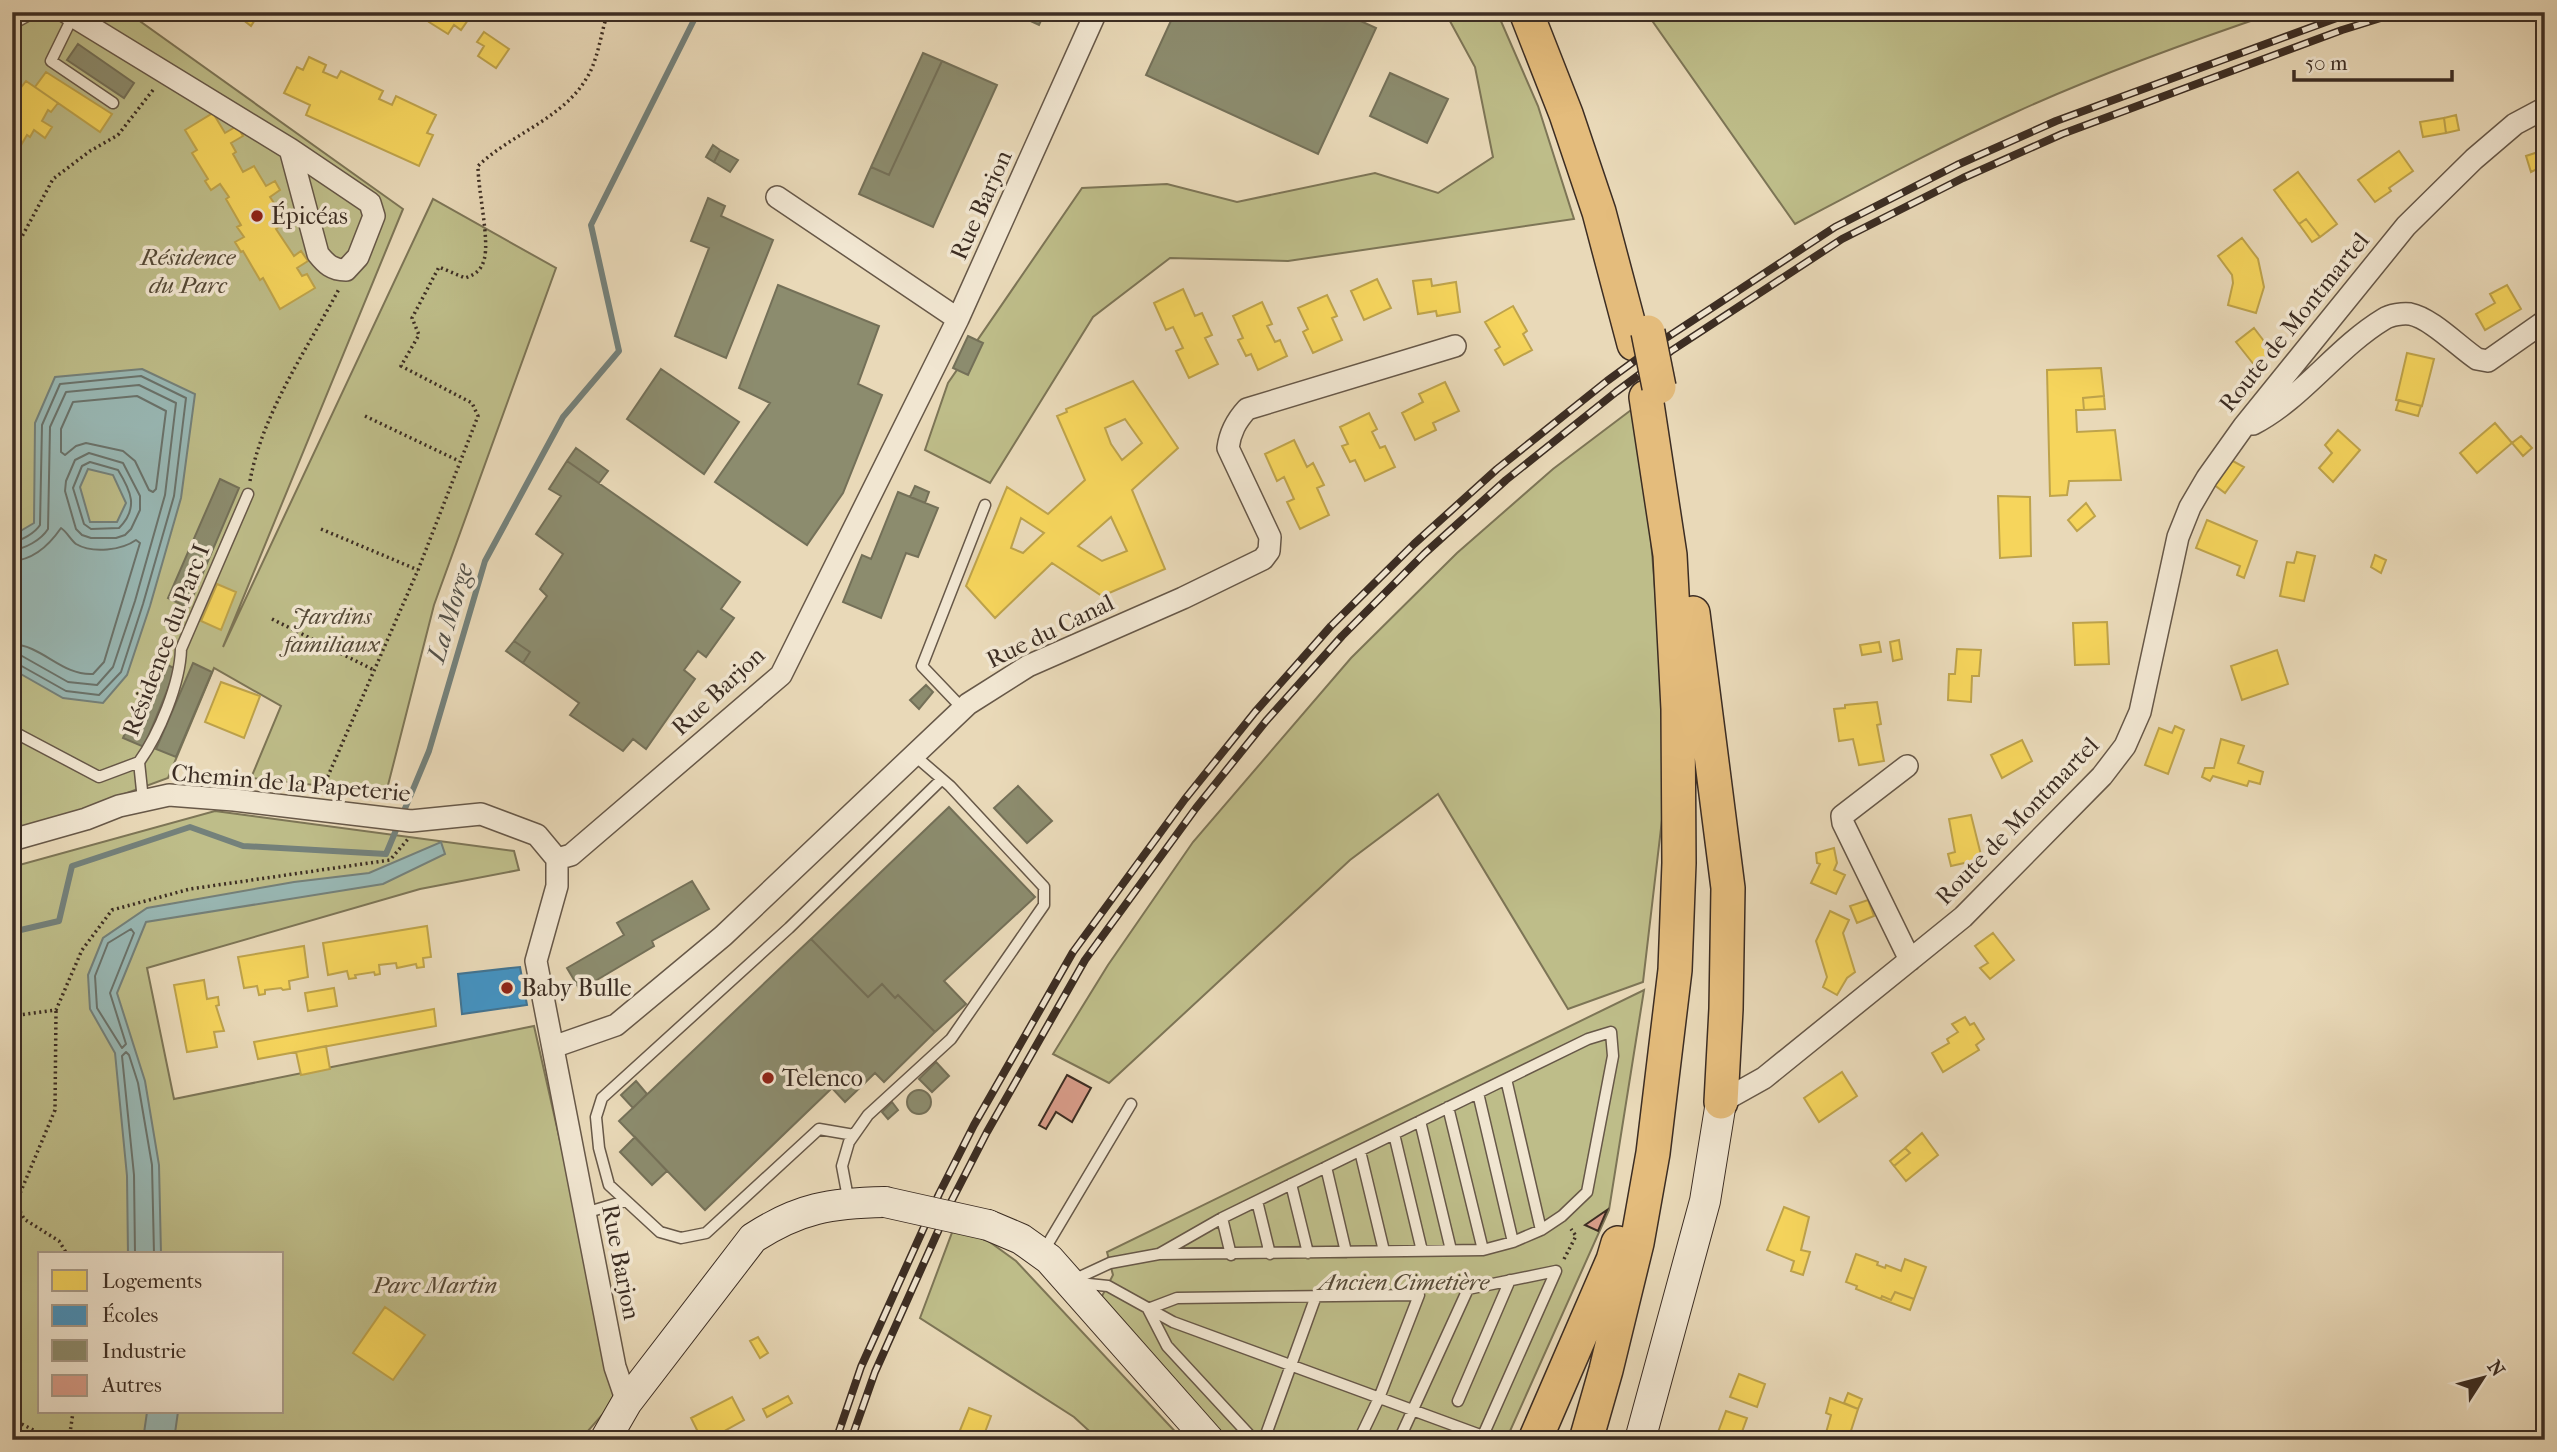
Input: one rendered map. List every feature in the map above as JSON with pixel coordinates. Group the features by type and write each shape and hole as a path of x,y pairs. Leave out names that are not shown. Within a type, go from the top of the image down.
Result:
{"main road":[{"path":"1526,12 1566,114 1641,338"},
{"path":"1544,12 1586,121 1614,208 1685,554 1728,888 1721,1102"},
{"path":"1586,1440 1637,1243 1653,1153 1675,970 1679,863 1678,709 1670,555 1652,392"},
{"path":"1602,1440 1652,1247 1678,1089 1691,971 1695,863 1694,708 1685,554"},
{"path":"1535,1440 1613,1260 1642,1153 1675,970"}],"street":[{"path":"12,18 23,12"},
{"name":"Rue Barjon","path":"627,1402 615,1367 537,961 557,886 557,859 571,855 781,675 958,319 1096,12"},
{"path":"70,14 290,149 370,204 374,216 358,257 346,270 336,270 318,254 290,149"},
{"name":"Route de Montmartel","path":"1721,1102 1764,1078 1963,917 2102,776 2125,746 2140,712 2178,537 2190,507 2207,478 2244,426 2406,226 2474,159 2515,124 2545,108"},
{"path":"776,197 958,319"},
{"path":"2244,426 2261,420 2280,407 2386,317 2408,313 2423,319 2477,359 2488,361 2545,321"},
{"name":"Rue du Canal","path":"553,1047 616,1025 723,936 963,709 1028,666 1183,598 1263,559 1269,551 1270,537 1228,449 1229,436 1247,409 1455,346"},
{"path":"1908,766 1842,816 1910,960"},
{"name":"Chemin de la Papeterie","path":"12,840 143,800 169,795 414,821 481,814 537,835 557,859"},
{"path":"1640,1440 1705,1201 1721,1102"},
{"path":"605,1440 627,1402 753,1238 778,1222 819,1207 885,1202 988,1225 1021,1239 1049,1259 1209,1440"}],"lane":[{"path":"70,14 51,61 113,103"},
{"name":"Résidence du Parc I","path":"12,731 99,777 139,762 150,746 180,670 181,649 248,494"},
{"path":"963,709 922,666 985,505"},
{"path":"849,1203 842,1166 853,1135 868,1115 951,1039 1044,905 1044,887 942,779 914,755"},
{"name":"Résidence du Parc I","path":"139,762 143,800"},
{"path":"853,1135 819,1129 706,1233 681,1238 660,1232 609,1185 599,1148 596,1117 602,1098 789,928 942,779"},
{"path":"1069,1282 1110,1264 1159,1254 1483,1250 1541,1230 1562,1216 1587,1192 1613,1056 1611,1032 1588,1039 1291,1184 1222,1218 1159,1254"},
{"path":"1506,1079 1541,1230"},
{"path":"1478,1093 1513,1241"},
{"path":"1041,1254 1131,1104"},
{"path":"1448,1107 1483,1250"},
{"path":"1420,1121 1451,1250"},
{"path":"1394,1134 1422,1251"},
{"path":"1360,1151 1384,1251"},
{"path":"1326,1167 1346,1252"},
{"path":"1291,1184 1308,1253"},
{"path":"585,1213 625,1201"},
{"path":"1257,1201 1270,1254"},
{"path":"1222,1218 1231,1255"},
{"path":"1399,1440 1468,1289 1556,1271"},
{"path":"1069,1282 1108,1286 1173,1322 1482,1438 1556,1271"},
{"path":"1458,1401 1510,1280"},
{"path":"1148,1309 1177,1298 1419,1294 1359,1440"},
{"path":"1264,1440 1316,1296"},
{"path":"1148,1309 1167,1346 1254,1440"}],"path":[{"path":"313,810 418,570 478,416 472,403 401,366 419,335 412,318 439,267 465,278 476,275 484,261 485,242 478,166 494,151 568,102 589,74 608,12"},
{"path":"12,255 53,179 90,151 118,135 163,73"},
{"path":"248,494 254,459 272,414 353,263"},
{"path":"365,416 459,461"},
{"path":"321,529 418,570"},
{"path":"272,619 374,670"},
{"path":"66,1252 59,1241 24,1219 16,1203 55,1110 56,1010 82,950 112,910 191,888 390,860 402,849 414,821"},
{"path":"12,1016 56,1010"},
{"path":"1556,1271 1576,1236 1562,1216"},
{"path":"69,1440 73,1414"},
{"path":"12,1419 48,1440"}],"green space":[{"name":"Résidence du Parc","path":"12,12 127,12 403,209 223,647 433,199 556,268 434,605 386,793 251,778 281,706 214,668 168,778 34,827 12,831"},
{"path":"1445,12 1497,12 1538,106 1574,219 1288,261 1170,258 1093,317 990,483 925,450 948,383 1082,188 1167,184 1237,202 1375,173 1438,193 1493,157 1475,67"},
{"path":"1646,12 2277,12 2144,59 2046,99 1931,153 1795,224"},
{"path":"1635,407 1648,504 1669,760 1643,982 1568,1009 1438,794 1350,860 1109,1083 1053,1054 1108,965 1193,842 1351,658 1457,553 1553,469"},
{"name":"Parc Martin","path":"215,811 514,851 519,870 420,889 147,968 174,1099 534,1026 618,1397 580,1440 12,1440 12,867"},
{"name":"Ancien Cimetière","path":"1644,990 1609,1210 1506,1440 1228,1440 1101,1298 1113,1275 1107,1252"},
{"path":"953,1230 980,1235 1016,1261 1183,1440 1099,1440 1074,1417 920,1318"}],"water":[{"path":"142,369 195,394 181,498 150,606 127,675 103,703 63,698 12,669 12,536 34,523 35,423 55,377","holes":["88,469 113,475 126,503 117,522 90,522 80,487"]},
{"path":"441,842 445,854 383,884 146,922 117,993 145,1081 159,1165 161,1252 128,1252 127,1176 115,1053 90,1009 88,975 103,938 147,908 294,882 369,873"},
{"path":"147,1414 178,1414 174,1440 143,1440"}],"building: Logements":[{"path":"233,12 260,12 251,26"},
{"path":"436,12 457,12 468,20 461,30 454,25 448,34 429,22"},
{"path":"484,32 509,49 496,68 478,56 484,46 477,42"},
{"path":"309,57 326,65 323,72 337,78 341,71 383,91 379,99 392,105 396,96 436,115 427,133 433,135 419,166 306,115 310,105 284,93 297,67 303,70"},
{"path":"46,72 112,114 100,132 35,87"},
{"path":"26,81 58,103 51,112 48,110 42,121 52,127 45,138 34,130 30,137 27,135 17,152 12,153 12,99"},
{"name":"Épicéas","path":"213,113 225,133 237,126 243,136 231,143 236,152 233,154 243,172 254,166 266,186 275,181 280,190 270,197 283,224 276,229 294,256 301,251 308,261 297,268 302,276 307,274 315,288 280,309 263,278 260,280 235,242 244,237 237,227 241,225 226,199 229,197 220,184 211,190 205,181 208,179 192,153 197,150 185,130"},
{"path":"2456,115 2459,130 2446,133 2444,118"},
{"path":"2444,118 2446,133 2423,137 2420,122"},
{"path":"2399,151 2413,171 2375,202 2358,180"},
{"path":"2541,151 2545,165 2531,172 2526,156"},
{"path":"2298,172 2337,224 2320,237 2306,219 2299,224 2274,190"},
{"path":"2306,219 2320,237 2312,242 2299,224"},
{"path":"2242,238 2258,259 2264,287 2256,313 2228,305 2232,275 2218,256"},
{"path":"1377,279 1391,308 1364,320 1351,291"},
{"path":"1431,279 1432,286 1456,282 1460,312 1437,316 1436,311 1418,314 1413,281"},
{"path":"2507,285 2521,309 2485,330 2476,314 2495,303 2490,294"},
{"path":"1183,289 1195,316 1202,313 1212,335 1205,338 1218,364 1189,378 1176,351 1183,348 1173,327 1166,330 1154,303"},
{"path":"1327,295 1337,316 1332,318 1342,340 1313,353 1303,332 1308,329 1298,308"},
{"path":"1262,302 1272,324 1267,326 1275,342 1280,340 1287,356 1258,370 1251,354 1246,356 1238,340 1243,338 1233,316"},
{"path":"1513,306 1527,331 1523,334 1532,350 1504,365 1495,350 1500,347 1485,322"},
{"path":"2254,328 2273,353 2255,366 2236,342"},
{"path":"2407,353 2434,359 2422,406 2396,400"},
{"path":"2101,368 2104,396 2083,398 2084,410 2076,410 2077,432 2115,430 2121,480 2069,481 2067,495 2050,496 2047,370"},
{"path":"1133,381 1178,448 1132,490 1165,569 1102,596 1052,563 995,618 966,586 1007,487 1048,514 1085,480 1057,416 1067,412 1066,409","holes":["1125,419 1142,443 1122,460 1111,444 1105,428","1111,517 1127,551 1102,561 1078,546","1021,518 1044,533 1023,553 1011,548"]},
{"path":"1445,382 1459,411 1433,423 1436,430 1415,440 1402,413 1423,402 1419,394"},
{"path":"2104,396 2105,409 2084,410 2083,398"},
{"path":"2399,400 2421,406 2418,416 2396,410"},
{"path":"1369,413 1377,429 1372,432 1380,448 1385,446 1395,467 1365,481 1355,460 1350,462 1342,446 1348,444 1340,427"},
{"path":"2495,423 2512,443 2477,473 2460,453"},
{"path":"2338,430 2360,450 2333,482 2319,468 2332,453 2325,445"},
{"path":"2521,436 2532,448 2523,456 2512,443"},
{"path":"1294,440 1307,467 1313,463 1324,485 1317,488 1329,515 1300,529 1287,502 1294,499 1284,477 1277,481 1265,454"},
{"path":"2231,460 2244,467 2225,493 2213,484"},
{"path":"1998,496 2030,497 2031,556 2000,558"},
{"path":"2086,503 2095,516 2077,531 2068,520"},
{"path":"2207,520 2257,541 2244,578 2237,575 2240,566 2196,548"},
{"path":"2297,552 2315,556 2304,601 2280,596 2287,562 2294,563"},
{"path":"2375,555 2386,560 2381,573 2371,567"},
{"path":"217,584 236,592 221,630 201,621"},
{"path":"2107,622 2109,664 2075,665 2073,623"},
{"path":"1899,640 1902,659 1893,661 1890,642"},
{"path":"1879,642 1881,652 1862,655 1860,645"},
{"path":"1957,649 1981,650 1979,676 1972,676 1971,702 1948,700 1949,674 1955,674"},
{"path":"2277,650 2288,684 2242,700 2231,666"},
{"path":"221,682 260,696 244,738 205,722"},
{"path":"1877,702 1881,724 1877,725 1884,761 1859,765 1853,739 1839,741 1834,709 1845,708 1845,705"},
{"path":"2175,726 2184,730 2168,774 2145,765 2159,728 2172,733"},
{"path":"2221,739 2244,746 2238,763 2263,772 2260,784 2249,781 2247,786 2213,776 2210,781 2202,777 2205,768 2214,768"},
{"path":"2022,740 2032,761 2002,778 1991,755"},
{"path":"1971,815 1982,859 1951,866 1948,854 1955,852 1949,819"},
{"path":"1834,848 1837,863 1834,870 1845,875 1836,894 1811,883 1820,864 1817,863 1816,853"},
{"path":"1868,900 1874,916 1857,923 1850,906"},
{"path":"1830,911 1849,920 1843,933 1855,972 1847,978 1837,995 1823,987 1827,977 1816,941"},
{"path":"427,926 431,957 423,958 424,967 417,968 416,964 397,968 396,963 379,965 380,974 375,975 374,972 355,975 356,978 349,979 347,971 328,975 323,943"},
{"path":"1993,933 2014,960 1990,979 1980,968 1988,963 1975,946"},
{"path":"304,946 308,977 289,981 290,989 265,990 265,994 259,995 257,986 244,988 238,957"},
{"path":"204,980 207,999 218,997 219,1005 216,1006 224,1031 214,1032 217,1047 187,1052 174,985"},
{"path":"334,988 337,1006 308,1011 305,993"},
{"path":"434,1009 436,1026 258,1059 254,1042"},
{"path":"1965,1017 1970,1025 1974,1023 1984,1039 1976,1045 1979,1050 1943,1072 1932,1053 1949,1043 1947,1039 1958,1032 1952,1024"},
{"path":"326,1046 330,1069 301,1075 296,1052"},
{"path":"1842,1072 1857,1096 1819,1122 1804,1098"},
{"path":"1922,1133 1938,1155 1906,1181 1894,1166 1910,1153 1905,1148"},
{"path":"1905,1148 1910,1153 1894,1166 1890,1161"},
{"path":"1784,1207 1809,1217 1801,1250 1810,1252 1803,1275 1791,1271 1794,1261 1767,1250"},
{"path":"1856,1254 1878,1262 1877,1265 1885,1268 1886,1265 1901,1271 1905,1259 1926,1267 1914,1299 1895,1292 1891,1300 1882,1296 1881,1299 1846,1282"},
{"path":"1895,1292 1914,1299 1910,1310 1881,1299 1882,1296 1891,1300"},
{"path":"385,1307 425,1335 393,1380 353,1353"},
{"path":"758,1337 768,1353 760,1358 750,1341"},
{"path":"1739,1374 1765,1384 1757,1407 1730,1397"},
{"path":"1848,1393 1862,1399 1858,1409 1844,1403"},
{"path":"788,1396 792,1403 767,1417 763,1409"},
{"path":"732,1397 744,1420 708,1440 702,1440 691,1418"},
{"path":"1830,1398 1858,1409 1848,1440 1824,1440 1831,1415 1826,1413"},
{"path":"969,1408 991,1416 984,1435 996,1440 956,1440"},
{"path":"1726,1411 1747,1418 1739,1440 1715,1440"}],"building: Écoles":[{"path":"520,967 527,1005 462,1014 458,974"}],"building: Industrie":[{"path":"1011,12 1045,12 1039,25"},
{"path":"1175,12 1341,12 1376,28 1318,154 1146,75"},
{"path":"78,44 134,83 124,98 67,60"},
{"path":"923,53 942,61 889,175 871,167"},
{"path":"942,61 997,85 933,227 859,194 871,167 889,175"},
{"path":"1390,73 1448,99 1427,143 1370,116"},
{"path":"713,145 720,150 714,162 706,157"},
{"path":"720,150 738,160 730,172 714,162"},
{"path":"708,198 725,206 721,216 773,240 726,358 675,336 709,248 691,241"},
{"path":"778,285 879,326 858,384 882,395 843,493 807,545 715,482 770,403 739,388"},
{"path":"968,336 983,343 968,375 953,368"},
{"path":"661,369 739,422 704,474 627,419"},
{"path":"576,448 608,471 599,483 567,461"},
{"path":"567,461 740,582 721,609 734,618 706,657 698,651 684,670 695,679 646,749 633,739 623,751 570,715 579,703 523,663 530,652 514,641 547,596 540,589 563,554 536,534 561,496 549,489"},
{"path":"220,479 239,488 188,608 168,598"},
{"path":"915,486 929,492 925,503 910,497"},
{"path":"898,492 938,508 918,557 906,553 881,618 843,602 862,555 871,559"},
{"path":"514,641 530,652 523,663 506,651"},
{"path":"157,660 176,669 144,747 123,738"},
{"path":"193,663 212,672 176,757 156,749"},
{"path":"926,685 933,692 919,709 910,700"},
{"path":"1018,786 1052,821 1027,843 994,808"},
{"path":"949,807 1035,897 944,981 966,1004 935,1032 898,995 895,998 882,984 868,997 811,939"},
{"path":"692,881 709,909 652,941 654,946 580,990 567,968 624,935 617,923"},
{"name":"Telenco","path":"811,939 868,997 882,984 895,998 898,995 935,1032 884,1082 875,1073 845,1102 832,1088 705,1210 619,1121"},
{"path":"936,1062 949,1076 932,1092 919,1079"},
{"path":"636,1081 647,1094 633,1108 621,1095"},
{"path":"919,1090 928,1093 931,1102 928,1111 919,1114 910,1111 907,1102 910,1093"},
{"path":"892,1102 898,1110 888,1119 882,1112"},
{"path":"635,1137 667,1171 652,1185 620,1152"}],"building: Autres":[{"path":"1067,1075 1091,1088 1072,1122 1056,1112 1046,1129 1039,1125"},
{"path":"1607,1210 1598,1231 1585,1225"}],"waterway":[{"name":"La Morge","path":"12,932 59,921 72,866 190,827 243,846 386,854 429,751 485,561 563,417 619,351 591,225 698,12"}],"railway":[{"path":"836,1440 861,1367 939,1194 974,1125 1073,952 1185,799 1255,712 1331,626 1414,544 1497,469 1607,381 1663,340 1835,227 1957,165 2056,121 2353,12"},
{"path":"851,1440 875,1372 952,1200 987,1132 1085,960 1196,808 1266,721 1342,636 1424,554 1506,480 1616,392 1671,351 1842,239 1963,178 2062,134 2342,30 2400,12"}],"place":[{"name":"Épicéas","path":"257,216"},
{"name":"Baby Bulle","path":"507,988"},
{"name":"Telenco","path":"768,1078"}],"park label":[{"name":"Jardins familiaux","path":"332,630"}]}
